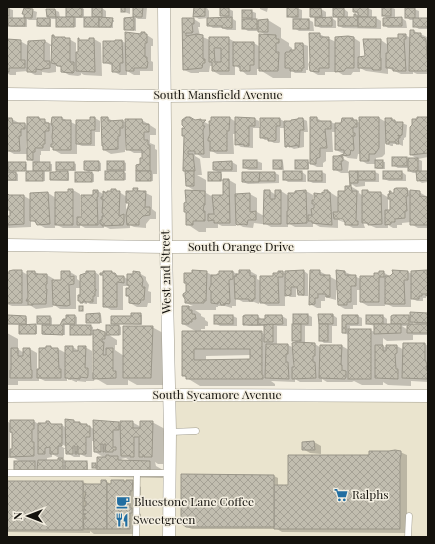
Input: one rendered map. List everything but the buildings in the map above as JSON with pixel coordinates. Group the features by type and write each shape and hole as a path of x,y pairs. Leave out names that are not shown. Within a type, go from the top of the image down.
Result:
{"street":[{"name":"West 2nd Street","path":"164,7 166,247 170,432 169,537"},
{"name":"South Mansfield Avenue","path":"7,94 164,96 428,94"},
{"name":"South Orange Drive","path":"7,245 166,247 428,246"},
{"name":"South Sycamore Avenue","path":"7,396 428,396"}],"lane":[{"path":"170,432 196,431"},
{"path":"7,473 169,473"},
{"path":"136,537 137,473"},
{"path":"408,537 409,516"}],"shaded area":[{"path":"166,399 428,399 428,537 7,537 7,477 167,477"}],"place":[{"name":"Ralphs","path":"341,495"},
{"name":"Bluestone Lane Coffee","path":"123,502"},
{"name":"Sweetgreen","path":"122,520"}]}
